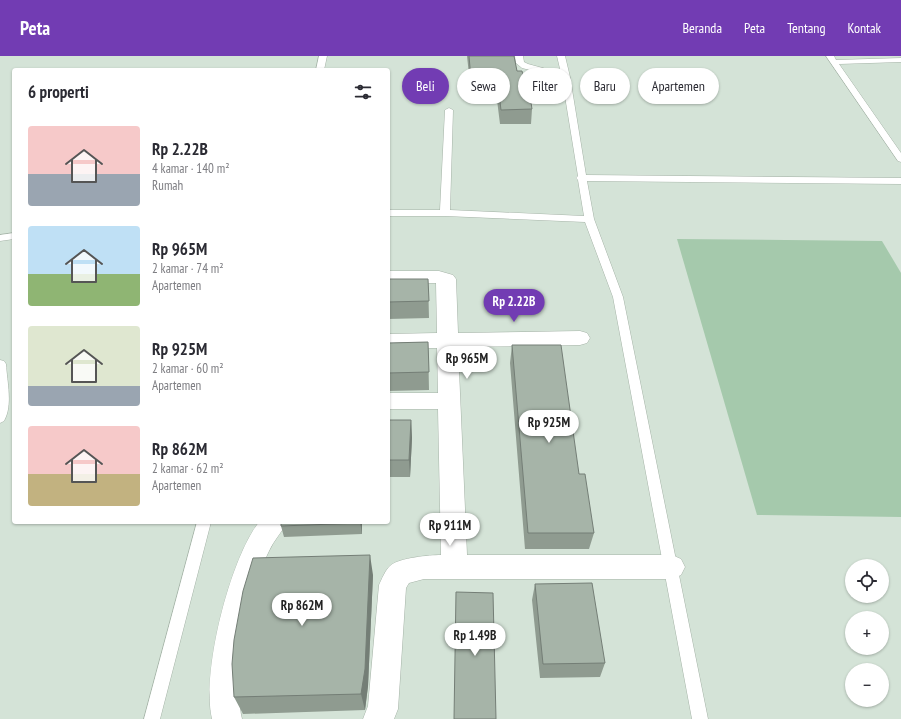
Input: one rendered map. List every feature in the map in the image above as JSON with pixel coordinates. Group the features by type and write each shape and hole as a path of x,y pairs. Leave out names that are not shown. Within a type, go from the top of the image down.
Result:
{"street":[{"path":"390,277 440,277 446,279 449,341 454,567"},
{"path":"390,341 580,338"},
{"path":"390,401 450,401"},
{"path":"227,719 224,713 223,685 244,579 257,547 273,524"},
{"path":"378,719 383,709 393,585 400,574 424,567 672,567"}],"lane":[{"path":"320,68 323,56"},
{"path":"519,56 520,63 532,68"},
{"path":"561,56 564,68"},
{"path":"833,59 901,60"},
{"path":"833,59 901,159"},
{"path":"570,104 581,178 589,219 618,297 672,567 700,719"},
{"path":"445,213 449,110"},
{"path":"581,178 901,181"},
{"path":"390,213 445,213 589,219"},
{"path":"0,238 12,236"},
{"path":"0,364 3,399 0,418"},
{"path":"152,719 203,524"}],"green space":[{"path":"677,239 882,241 901,273 901,517 757,515"}],"building":[{"path":"469,56 514,56 518,71 518,104 531,104 532,109 501,110 500,104 510,104 510,68 470,68"},
{"path":"390,279 428,279 429,301 390,302"},
{"path":"428,342 429,372 390,373 390,343"},
{"path":"512,345 561,345 579,474 585,474 594,533 528,533"},
{"path":"390,420 411,420 409,460 390,460"},
{"path":"281,524 334,524 281,526"},
{"path":"370,555 365,669 361,694 234,697 232,664 234,640 243,591 253,558"},
{"path":"592,583 605,663 543,664 535,584"},
{"path":"456,592 493,593 496,719 454,719"}]}
